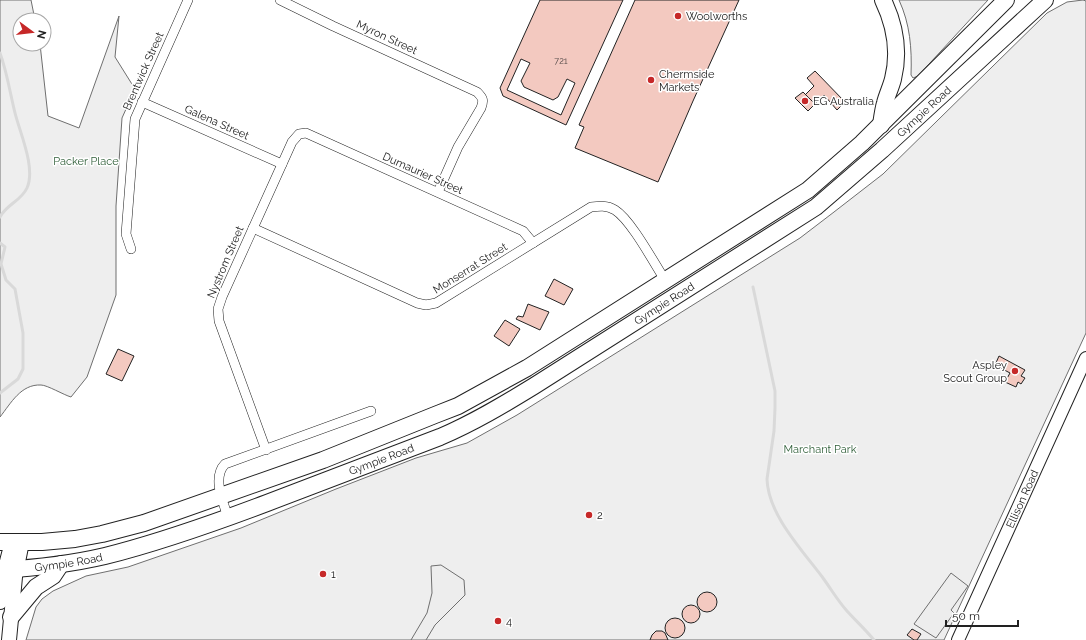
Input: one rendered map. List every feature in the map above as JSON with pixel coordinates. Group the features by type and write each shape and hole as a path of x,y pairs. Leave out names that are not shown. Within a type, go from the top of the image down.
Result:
{"highway":[{"path":"881,125 885,103 894,74 896,53 896,40 893,25 883,0"},
{"name":"Gympie Road","path":"11,542 57,541 102,534 144,523 323,460 458,406 527,368 808,190 881,125 1006,0"},
{"name":"Gympie Road","path":"7,569 61,564 104,556 187,532 459,429 488,414 816,207 877,154 1045,0"},
{"path":"11,617 33,590 42,582 53,576 61,564"}],"main road":[{"name":"Ellison Road","path":"958,640 1086,358"},
{"path":"0,602 11,542"},
{"path":"7,569 11,617 9,640"}],"street":[{"name":"Brentwick Street","path":"131,249 126,234 135,119 188,0"},
{"name":"Myron Street","path":"280,0 477,92 483,98 483,104 458,147 438,192"},
{"name":"Galena Street","path":"142,102 282,164"},
{"name":"Dumaurier Street","path":"299,134 306,133 524,231 533,243"},
{"name":"Nystrom Street","path":"266,450 219,321 218,309 222,297 292,142 299,134"},
{"name":"Monserrat Street","path":"253,228 417,303 426,305 436,303 591,207 602,206 614,210 626,220 665,280"},
{"path":"228,517 222,496 219,475 222,467 226,464 371,411"}],"green space":[{"name":"Packer Place","path":"0,0 31,0 33,12 12,12 12,52 41,52 48,116 79,128 119,16 115,57 135,89 122,118 116,206 116,295 87,377 71,397 44,385 34,386 17,395 0,417"},
{"path":"899,0 988,0 918,76 913,78 911,75 911,46 908,27"},
{"name":"Marchant Park","path":"1086,1 1086,333 944,640 26,640 36,607 42,599 53,591 86,576 128,567 241,528 416,458 467,443 517,415 800,238 883,174 1047,13 1067,2"}],"shaded area":[{"path":"441,565 464,580 465,595 435,625 426,640 411,640 427,613 432,593 431,566"},
{"path":"951,573 968,586 951,610 954,613 936,638 914,624"}],"building":[{"path":"540,0 623,0 566,125 503,96 500,88","holes":["521,59 530,63 521,81 524,87 553,100 558,97 567,79 575,83 561,115 507,90"]},
{"name":"Chermside Markets","path":"635,0 739,0 658,182 575,148 584,127 579,125"},
{"path":"815,71 845,102 837,110 824,95 815,104 805,95 814,86 807,78"},
{"name":"EG Australia","path":"803,92 815,104 808,111 795,98"},
{"path":"554,279 573,289 564,305 545,296"},
{"path":"528,304 549,312 540,330 516,319 518,316 523,317"},
{"path":"505,320 520,329 509,346 494,336"},
{"path":"118,349 134,356 122,381 106,374"},
{"name":"Aspley Scout Group","path":"999,356 1025,370 1021,376 1025,378 1021,384 1018,382 1016,387 1005,382 1010,373 995,365"},
{"path":"707,592 714,595 717,602 714,609 707,612 700,609 697,602 700,595"},
{"path":"687,605 695,605 700,610 698,621 695,623 687,623 682,618 682,610"},
{"path":"675,618 682,621 685,628 682,635 675,638 668,635 665,628 668,621"},
{"path":"912,629 921,634 917,640 914,640 907,635"},
{"path":"656,631 662,631 665,633 668,640 650,640"}],"waterway":[{"path":"0,53 7,75 30,171 27,188 0,217"},
{"path":"0,243 5,247 1,264 6,280 15,289 23,333 23,369 18,379 0,393"},
{"path":"753,287 775,391 774,431 767,479 773,506 788,532 847,611 874,640"}],"place":[{"name":"Woolworths","path":"678,16"},
{"name":"Chermside Markets","path":"651,80"},
{"name":"EG Australia","path":"805,101"},
{"name":"Aspley Scout Group","path":"1015,371"},
{"name":"2","path":"589,515"},
{"name":"1","path":"323,574"},
{"name":"4","path":"498,621"}]}
